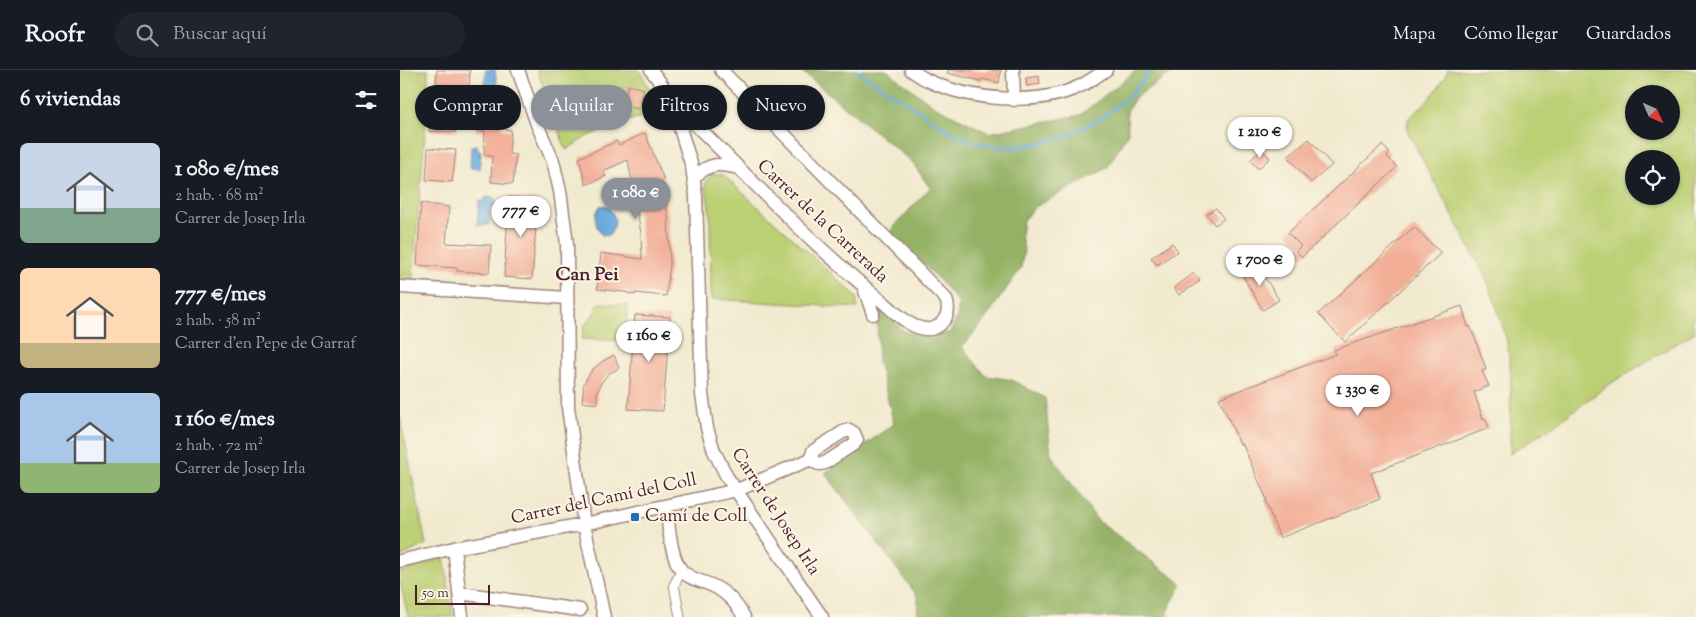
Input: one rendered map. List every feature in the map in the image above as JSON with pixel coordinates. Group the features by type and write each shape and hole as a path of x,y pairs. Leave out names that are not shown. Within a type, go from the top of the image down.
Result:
{"street":[{"path":"518,70 537,124 553,161 560,191 567,244 568,407 584,524 604,617"},
{"path":"652,70 663,85"},
{"name":"Carrer de la Carrerada","path":"701,130 847,272 908,322 926,329 940,326 949,308 946,299 721,70"},
{"path":"911,70 927,80 968,94 1014,100 1045,97 1079,87 1106,70"},
{"path":"1013,70 1014,100"},
{"name":"Carrer de Josep Irla","path":"680,130 694,177 696,196 702,394 714,451 727,477 822,617"},
{"name":"Carrer de la Carrerada","path":"694,177 704,168 713,165 726,165 738,168"},
{"path":"863,285 873,314"},
{"path":"400,287 567,298"},
{"name":"Carrer del Camí del Coll","path":"400,561 454,548 584,524 737,490 811,459"},
{"path":"666,506 674,555 682,570 694,579 708,584 726,595 744,617"},
{"path":"454,548 462,617"},
{"path":"680,617 674,585 682,570"},
{"path":"460,593 580,610"}],"green space":[{"path":"400,70 428,70 428,85 415,85 415,130 425,130 412,287 400,285"},
{"path":"537,70 639,70 648,85 642,85 642,117 632,120 632,85 542,85"},
{"path":"800,70 886,70 934,106 989,133 1080,115 1137,70 1175,70 1135,98 1127,111 1128,133 1107,168 1035,207 1023,220 1021,235 1024,250 1021,268 981,325 962,347 986,376 1012,380 1045,398 1051,455 1098,521 1182,584 1167,611 1169,617 917,617 918,597 825,473 894,424 878,361 877,304 904,331 930,339 950,332 957,318 959,303 890,231 930,188 912,162 825,91 825,85 818,85"},
{"path":"1448,70 1696,70 1696,318 1692,321 1695,332 1608,385 1560,421 1510,454 1511,375 1507,341 1498,311 1487,280 1407,130 1408,119 1431,97"},
{"path":"559,130 603,130 586,137 566,150"},
{"path":"711,174 722,174 856,296 858,308 711,299 710,215 705,184"},
{"path":"599,303 628,305 625,341 582,339 584,326 593,315"},
{"path":"400,417 426,544 400,557"},
{"path":"444,557 453,617 408,617 400,573"}],"water":[{"path":"486,70 495,70 497,85 484,85"},
{"path":"477,145 478,151 481,151 480,169 470,168 471,146"},
{"path":"488,197 495,199 496,203 490,209 489,225 477,225 479,201 483,202"},
{"path":"605,205 612,212 615,220 611,233 607,236 602,235 596,221 596,214 600,206"}],"building":[{"path":"437,70 470,70 469,85 436,85"},
{"path":"948,70 1001,70 999,83 947,73"},
{"path":"1039,76 1040,84 1027,86 1026,78"},
{"path":"632,86 642,88 639,109 632,107"},
{"path":"429,130 456,130 456,132"},
{"path":"511,130 509,154 516,155 513,184 491,182 492,156 484,155 485,131 476,131"},
{"path":"645,133 664,180 661,181 668,216 670,264 666,296 635,293 635,295 597,289 601,253 642,259 641,233 628,160 603,171 606,176 586,185 579,158 617,141 619,145"},
{"path":"1309,139 1332,165 1311,183 1288,157"},
{"path":"1382,145 1390,153 1387,156 1397,167 1302,257 1296,251 1301,246 1288,233"},
{"path":"428,148 456,150 452,182 426,180"},
{"path":"1262,149 1270,158 1258,169 1250,160"},
{"path":"509,197 538,200 532,279 504,277"},
{"path":"421,203 449,207 446,243 491,245 489,273 457,271 457,268 417,265"},
{"path":"1216,208 1224,219 1215,225 1207,214"},
{"path":"1414,227 1441,253 1345,342 1318,314"},
{"path":"1172,243 1178,251 1157,265 1151,258"},
{"path":"1256,263 1279,300 1263,310 1241,273"},
{"path":"1194,273 1200,281 1179,295 1174,288"},
{"path":"1462,306 1468,327 1470,326 1486,369 1482,371 1489,386 1474,392 1483,419 1485,418 1489,428 1371,473 1380,499 1280,538 1265,501 1267,500 1242,443 1240,444 1219,398 1336,354 1334,350"},
{"path":"635,315 670,317 663,411 628,409"},
{"path":"614,355 619,368 608,374 601,383 597,393 597,404 582,402 584,383 592,370"}],"waterway":[{"path":"856,70 954,134 980,144 1003,147 1026,146 1048,142 1070,134 1111,111 1129,96 1150,70"}],"place":[{"name":"Camí de Coll","path":"635,517"}],"district":[{"name":"Can Pei","path":"587,275"}]}
